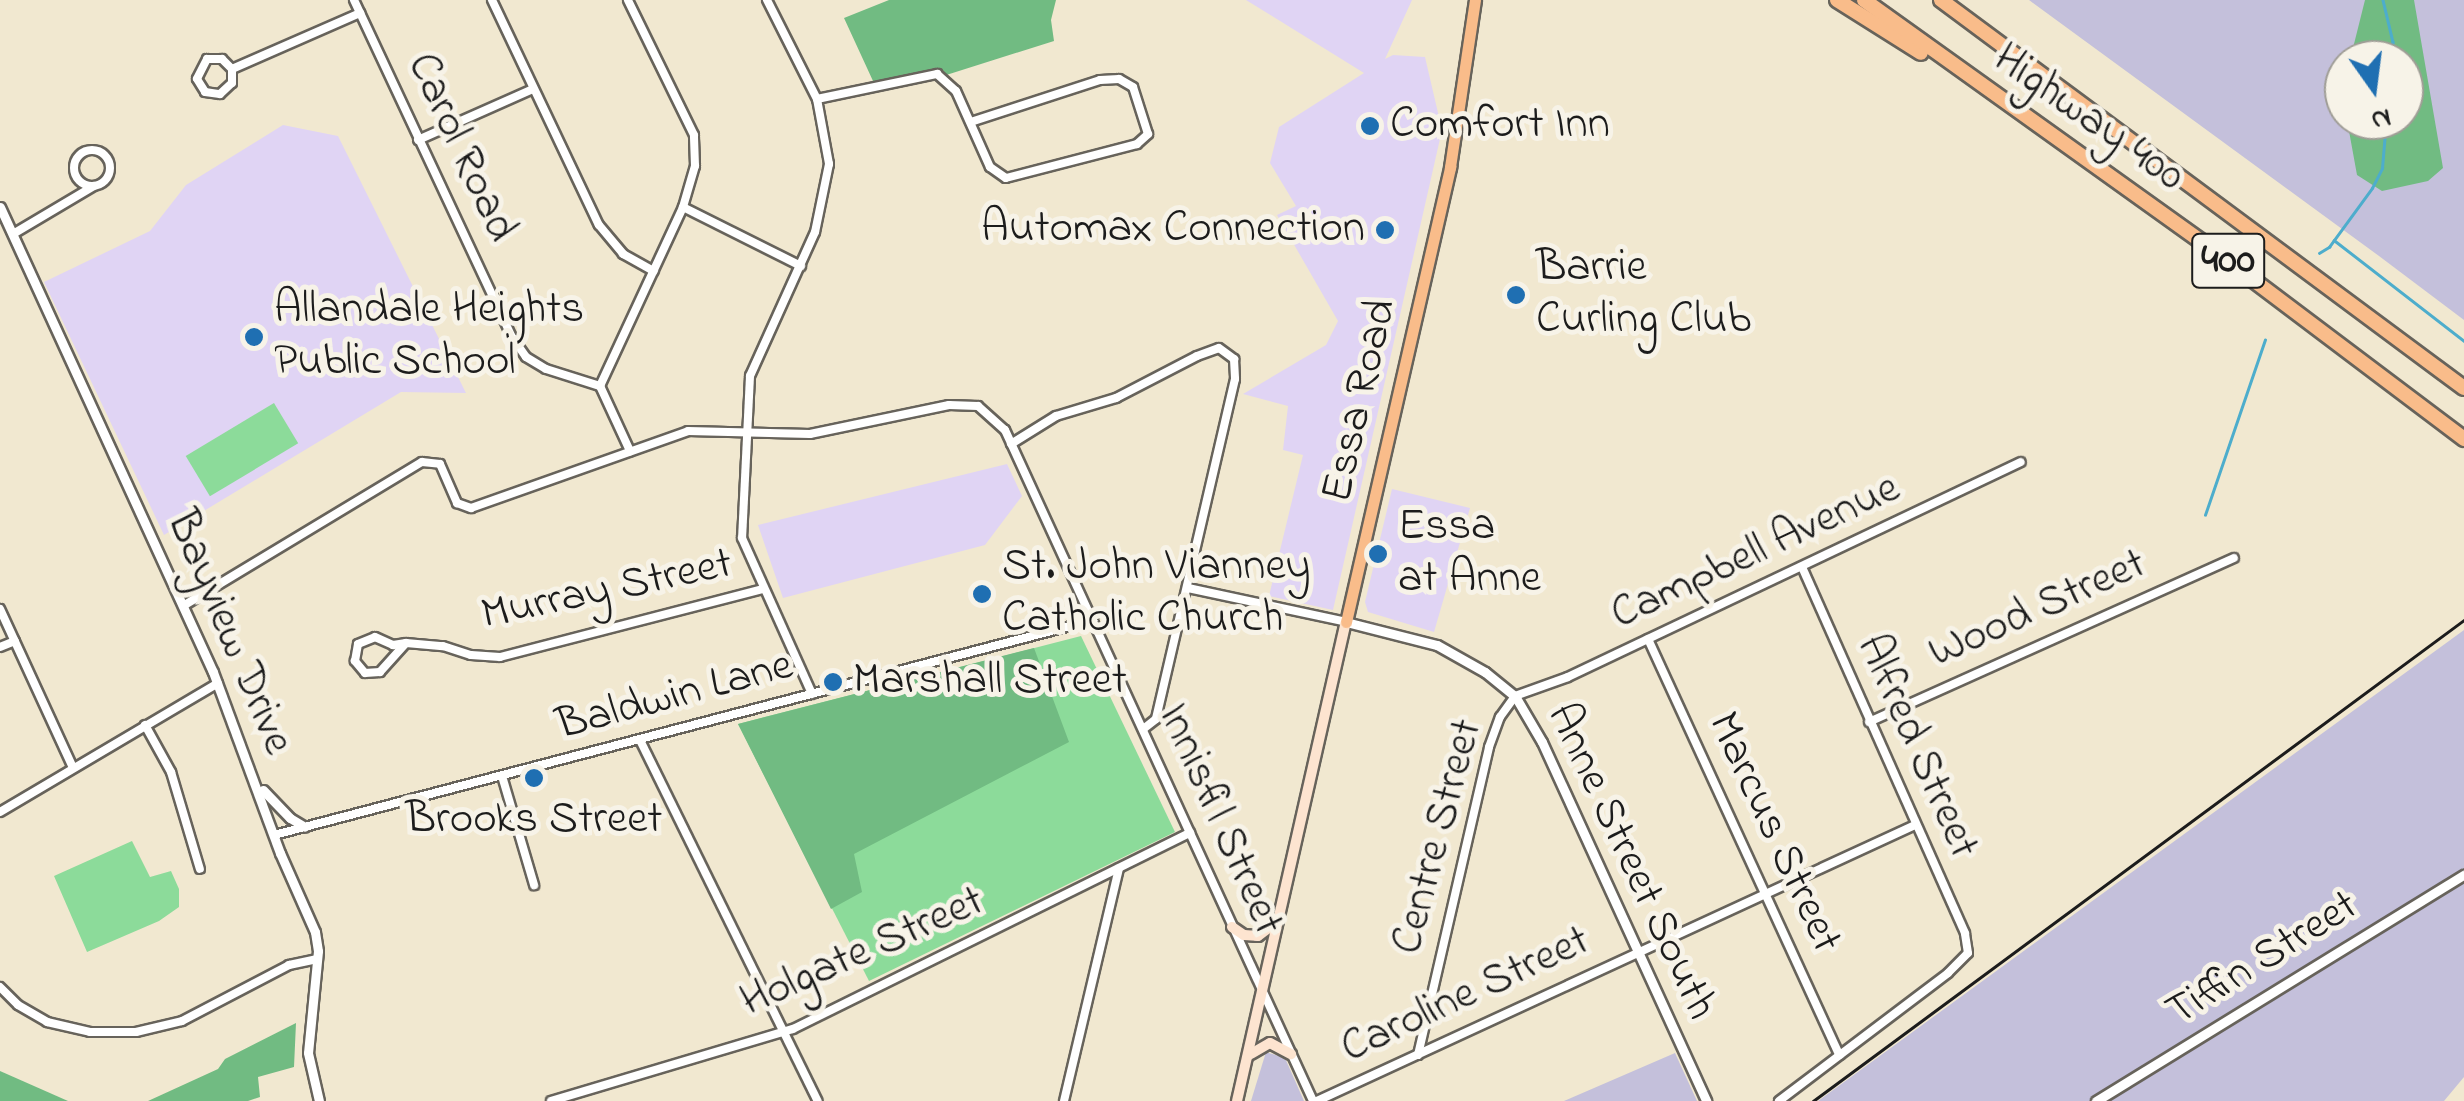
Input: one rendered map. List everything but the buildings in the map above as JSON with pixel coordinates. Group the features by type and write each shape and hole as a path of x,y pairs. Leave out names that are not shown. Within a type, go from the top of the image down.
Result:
{"highway":[{"path":"1836,0 1986,91"},
{"name":"Highway 400","path":"1864,0 2228,262 2464,439"},
{"name":"Highway 400","path":"1941,0 2464,388"}],"main road":[{"name":"Essa Road","path":"1238,1101 1450,167 1466,81 1472,2"},
{"path":"1232,926 1244,935 1258,936 1279,920"},
{"path":"1248,1056 1270,1043 1291,1054"}],"street":[{"name":"Carol Road","path":"354,0 418,140 526,357 546,369 600,386"},
{"path":"492,0 599,226 623,254 654,271"},
{"path":"628,0 694,135 695,166 684,207 600,386 630,450"},
{"path":"767,0 817,99 829,164 816,232 750,376 742,538 812,694"},
{"path":"232,70 360,12"},
{"path":"214,57 222,59 232,70 232,83 220,94 205,92 196,79 200,65 214,57"},
{"path":"817,99 937,74 956,91 990,168 1006,178 1137,144 1148,134 1133,86 1119,78 1100,80 971,122"},
{"path":"418,140 533,89"},
{"path":"13,234 105,181 110,164 104,154 92,150 81,153 74,169 78,180 94,186"},
{"name":"Bayview Drive","path":"0,207 218,683 315,932 317,959 308,1053 318,1101"},
{"path":"684,207 800,266"},
{"path":"1011,444 1056,416 1116,398 1196,356 1219,348 1234,359 1234,379 1156,719 1142,729"},
{"name":"Innisfil Street","path":"183,606 422,462 440,464 456,503 471,508 688,431 810,434 969,404 992,414 1011,444 1315,1101"},
{"name":"Campbell Avenue","path":"1516,696 1802,567 2021,462"},
{"name":"Wood Street","path":"1869,722 2234,558"},
{"name":"Alfred Street","path":"1802,567 1964,933 1968,953 1839,1056"},
{"name":"Anne Street South","path":"1188,588 1436,646 1486,672 1516,696 1538,735 1706,1101"},
{"name":"Murray Street","path":"406,643 380,672 365,672 355,660 358,644 375,637 392,645 406,643 500,657 764,590"},
{"path":"0,609 72,768"},
{"name":"Baldwin Lane","path":"274,835 1093,620"},
{"name":"Marcus Street","path":"1648,638 1839,1056"},
{"path":"0,648 15,641"},
{"path":"0,812 218,683"},
{"name":"Centre Street","path":"1418,1054 1489,747 1500,717 1516,696"},
{"path":"145,725 171,772 200,869"},
{"path":"640,740 818,1101"},
{"path":"502,776 534,884"},
{"path":"258,784 290,818 305,827"},
{"name":"Caroline Street","path":"1315,1101 1915,825"},
{"name":"Holgate Street","path":"551,1101 784,1032 1190,834"},
{"path":"1064,1101 1119,868"},
{"name":"Tiffin Street","path":"2096,1101 2464,875"},
{"path":"0,986 18,1005 48,1022 90,1032 136,1032 182,1021 289,965 317,959"},
{"path":"1779,1101 1839,1056"}],"shaded area":[{"path":"1246,0 1412,0 1385,59 1393,55 1425,57 1442,130 1333,610 1269,596 1303,455 1283,450 1288,406 1243,394 1326,345 1338,321 1277,215 1296,206 1270,163 1279,127 1364,73"},
{"path":"2029,0 2464,0 2464,320 2379,256"},
{"name":"Allandale Heights Public School","path":"283,125 338,136 466,393 401,392 164,535 44,282 150,231 186,185"},
{"path":"1007,464 1022,496 985,545 783,598 758,525"},
{"path":"1392,489 1470,508 1434,632 1368,612 1365,602"},
{"path":"2464,630 2464,1077 2444,1101 1818,1101"},
{"path":"1266,1052 1285,1058 1304,1101 1251,1101"},
{"path":"1675,1053 1697,1101 1564,1101"}],"green space":[{"path":"889,0 1056,0 1051,20 1054,41 940,77 873,81 844,18"},
{"path":"2365,0 2414,0 2421,40 2355,40"},
{"path":"2424,58 2443,168 2428,181 2382,191 2357,175 2351,140 2424,140"},
{"path":"274,403 298,443 210,496 186,456"},
{"path":"1081,636 1175,832 869,981 738,724"},
{"path":"1034,648 1069,742 854,854 862,892 831,909 738,724"},
{"path":"132,841 150,877 171,871 179,889 179,907 159,921 87,952 54,876"},
{"path":"296,1023 294,1067 258,1077 260,1097 248,1101 148,1101 218,1069 225,1059"},
{"path":"0,1071 68,1101 0,1101"}],"waterway":[{"path":"2383,0 2393,40"},
{"path":"2319,253 2329,247 2372,188 2382,168 2384,140"},
{"path":"2334,240 2464,341"},
{"path":"2205,515 2265,340"}],"railway":[{"path":"1813,1101 2464,620"}],"place":[{"name":"Comfort Inn","path":"1370,126"},
{"name":"Automax Connection","path":"1385,230"},
{"name":"Barrie Curling Club","path":"1516,295"},
{"name":"Allandale Heights Public School","path":"254,337"},
{"name":"Essa at Anne","path":"1378,554"},
{"name":"St. John Vianney Catholic Church","path":"982,594"},
{"name":"Marshall Street","path":"833,682"},
{"name":"Brooks Street","path":"534,778"}]}
